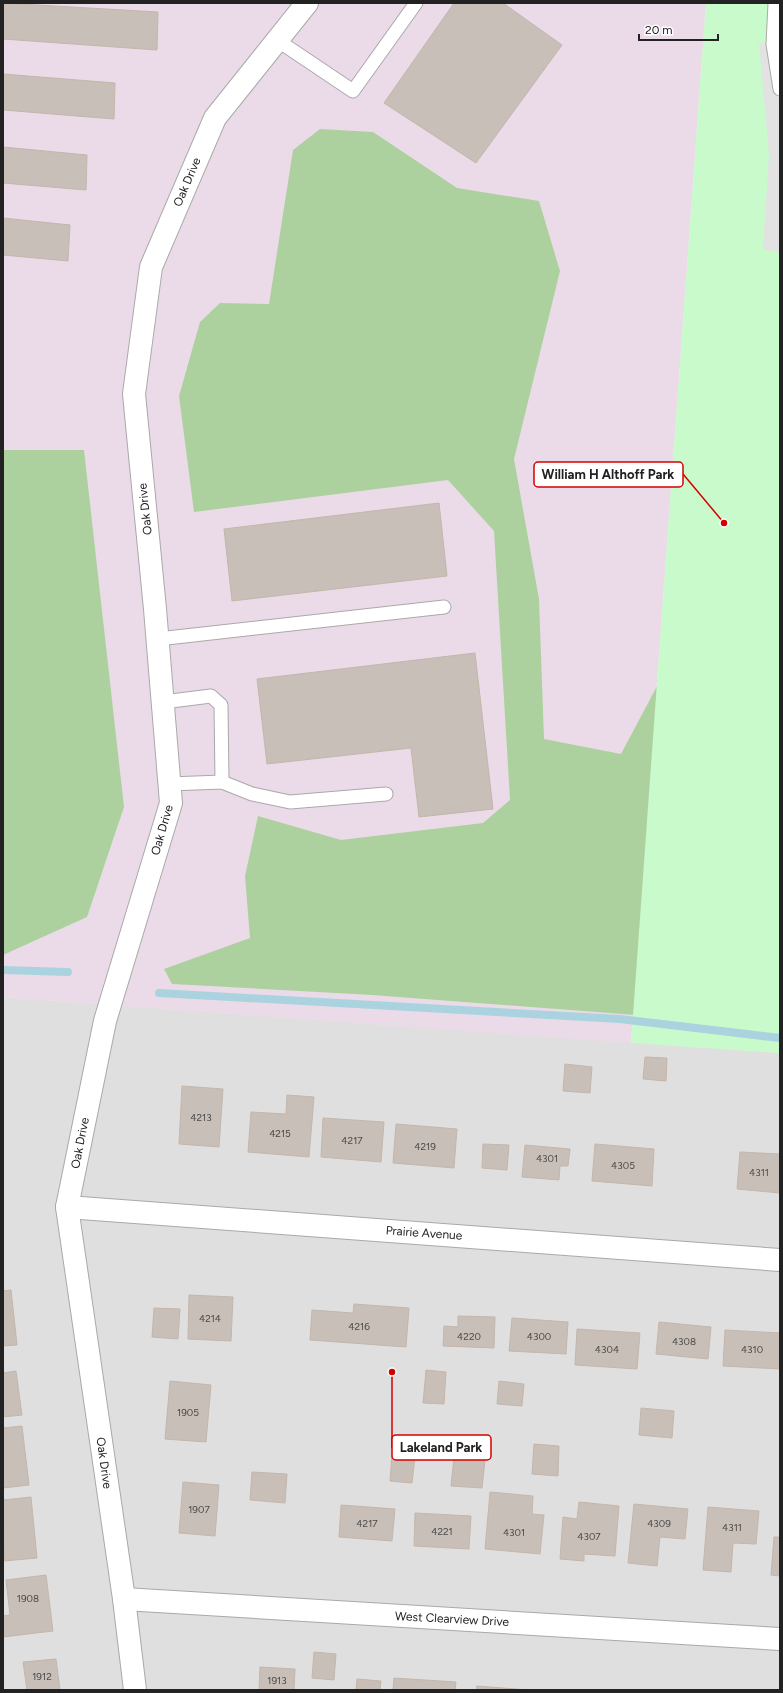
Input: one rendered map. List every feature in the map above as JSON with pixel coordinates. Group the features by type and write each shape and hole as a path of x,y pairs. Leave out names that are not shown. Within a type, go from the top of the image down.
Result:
{"street":[{"name":"Oak Drive","path":"135,1690 124,1599 67,1207 105,1021 171,803 158,639 134,394 151,267 215,118 306,3"},
{"name":"Prairie Avenue","path":"67,1207 780,1260"},
{"name":"West Clearview Drive","path":"124,1599 780,1639"}],"lane":[{"path":"277,40 353,91 416,3"},
{"path":"775,3 773,44 780,90"},
{"path":"158,639 444,606"},
{"path":"163,702 211,696 220,705 222,782"},
{"path":"169,784 222,782 252,794 290,802 386,794"}],"shaded area":[{"path":"3,3 706,3 631,1043 3,997"},
{"path":"759,43 780,46 780,253 763,249 769,154"},
{"path":"3,997 780,1053 780,1690 3,1690"}],"green space":[{"path":"706,3 780,3 780,1053 631,1043"},
{"path":"320,129 373,132 457,188 539,201 560,271 514,459 539,599 544,739 621,754 673,656 780,1026 372,995 172,984 164,969 250,938 245,876 258,816 341,840 483,823 510,800 494,531 448,480 194,512 179,396 200,322 220,303 269,304 293,150"},
{"path":"3,450 84,450 124,807 87,917 3,955"}],"building":[{"path":"3,3 158,12 157,50 3,39"},
{"path":"454,3 503,3 562,45 476,163 384,103"},
{"path":"3,74 115,83 114,119 3,110"},
{"path":"3,147 87,155 86,190 3,183"},
{"path":"3,218 70,225 68,261 3,255"},
{"path":"439,503 447,576 232,601 224,529"},
{"path":"475,653 493,809 419,817 411,748 267,764 257,679"},
{"path":"645,1057 667,1058 666,1081 643,1079"},
{"path":"565,1064 592,1067 590,1093 563,1091"},
{"path":"182,1086 223,1089 219,1147 179,1144"},
{"path":"287,1095 314,1097 309,1157 248,1152 251,1112 286,1114"},
{"path":"323,1118 384,1122 381,1162 321,1157"},
{"path":"396,1124 457,1129 454,1168 393,1163"},
{"path":"483,1144 509,1145 507,1170 482,1168"},
{"path":"595,1144 654,1149 652,1186 592,1181"},
{"path":"525,1145 570,1149 568,1166 560,1166 559,1180 522,1177"},
{"path":"740,1152 780,1154 780,1193 737,1189"},
{"path":"11,1290 17,1345 3,1346 3,1291"},
{"path":"189,1295 233,1297 231,1341 188,1339"},
{"path":"354,1304 409,1308 406,1347 310,1340 312,1310 353,1313"},
{"path":"154,1308 180,1309 178,1339 152,1337"},
{"path":"458,1316 495,1317 494,1348 443,1346 444,1326 458,1327"},
{"path":"512,1318 568,1322 566,1354 509,1351"},
{"path":"659,1322 711,1327 708,1359 656,1354"},
{"path":"577,1329 640,1333 637,1369 575,1365"},
{"path":"725,1330 780,1333 780,1369 723,1366"},
{"path":"426,1370 446,1372 444,1404 423,1403"},
{"path":"16,1371 22,1415 3,1417 3,1373"},
{"path":"170,1381 211,1385 206,1442 165,1439"},
{"path":"499,1381 524,1384 522,1406 497,1404"},
{"path":"641,1408 674,1411 672,1438 639,1435"},
{"path":"22,1426 29,1485 3,1488 3,1428"},
{"path":"534,1444 559,1446 558,1476 532,1474"},
{"path":"392,1455 415,1457 412,1483 390,1481"},
{"path":"454,1457 485,1460 482,1488 451,1486"},
{"path":"252,1472 287,1474 285,1503 250,1500"},
{"path":"183,1482 219,1485 215,1536 179,1533"},
{"path":"490,1492 533,1496 532,1514 544,1515 540,1554 485,1549"},
{"path":"31,1497 37,1558 4,1561 3,1500"},
{"path":"579,1502 619,1506 615,1556 584,1554 584,1561 560,1559 563,1517 577,1519"},
{"path":"634,1504 688,1509 685,1539 660,1537 657,1566 628,1563"},
{"path":"341,1505 395,1509 392,1541 339,1537"},
{"path":"708,1507 759,1511 756,1544 733,1543 731,1572 703,1570"},
{"path":"415,1513 471,1516 469,1549 414,1546"},
{"path":"774,1537 780,1537 780,1576 771,1575"},
{"path":"46,1575 53,1631 3,1637 3,1616 10,1615 6,1580"},
{"path":"314,1652 336,1654 334,1680 312,1678"},
{"path":"56,1659 60,1690 27,1690 23,1662"},
{"path":"260,1667 295,1669 294,1690 259,1690"},
{"path":"394,1678 456,1682 455,1690 393,1690"},
{"path":"357,1679 381,1681 380,1690 356,1690"},
{"path":"477,1686 529,1690 476,1690"}],"waterway":[{"path":"3,970 68,972"},
{"path":"159,993 620,1019 780,1038"}],"place":[{"name":"William H Althoff Park","path":"724,523"},
{"name":"Lakeland Park","path":"392,1372"}]}
